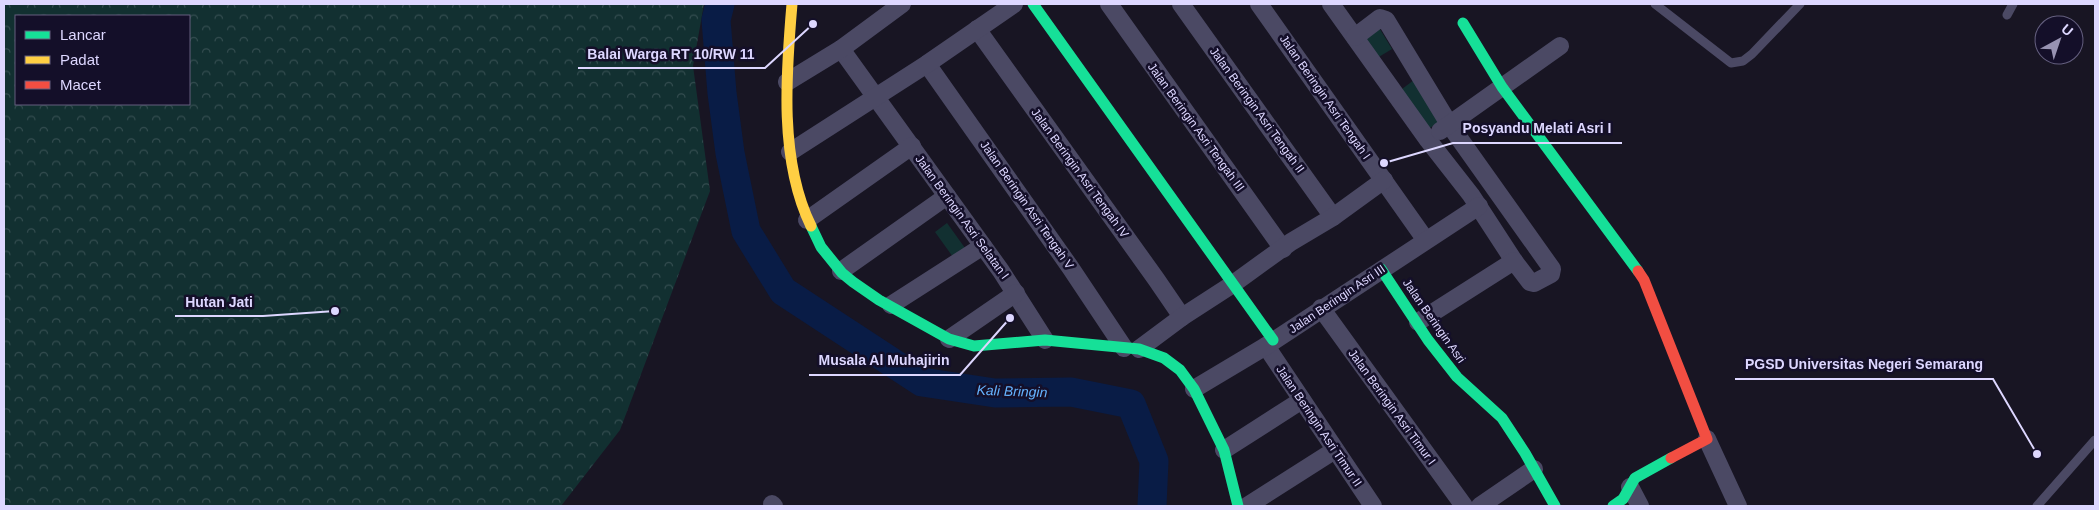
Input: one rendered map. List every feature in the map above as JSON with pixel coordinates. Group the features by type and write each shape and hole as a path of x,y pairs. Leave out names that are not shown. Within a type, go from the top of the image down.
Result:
{"street":[{"path":"792,4 787,52 790,152 797,188 807,220 818,240 841,271 858,287 950,339 974,346 1045,340 1131,348 1164,358 1174,365 1194,389 1224,450 1238,506"},
{"path":"787,82 841,49 902,4"},
{"path":"790,152 927,64 1014,4"},
{"path":"1033,4 1233,284 1269,343"},
{"name":"Jalan Beringin Asri Tengah III","path":"1109,4 1283,249"},
{"name":"Jalan Beringin Asri Tengah II","path":"1181,4 1333,217"},
{"name":"Jalan Beringin Asri Tengah I","path":"1259,4 1425,240"},
{"path":"1332,4 1355,37 1428,140 1475,200 1514,261 1530,282 1539,281 1552,271 1449,124 1386,20 1380,18 1355,37"},
{"path":"1463,23 1502,87 1644,280 1706,439 1738,506"},
{"name":"Jalan Beringin Asri Tengah IV","path":"977,29 1182,317"},
{"path":"1428,140 1560,46"},
{"name":"Jalan Beringin Asri Selatan I","path":"841,49 1016,293 1045,340"},
{"name":"Jalan Beringin Asri Tengah V","path":"927,64 1065,259 1131,348"},
{"path":"807,220 912,146"},
{"path":"1131,348 1233,284 1291,242 1333,217 1384,180"},
{"name":"Jalan Beringin Asri III","path":"1194,389 1269,343 1425,240 1475,200 1490,182"},
{"path":"841,271 947,196"},
{"path":"890,305 983,246"},
{"path":"1418,322 1514,261"},
{"name":"Jalan Beringin Asri","path":"1381,269 1418,322 1428,340 1457,377 1502,418 1534,469 1554,506"},
{"path":"950,339 1016,293"},
{"name":"Jalan Beringin Asri Timur I","path":"1321,308 1464,506"},
{"name":"Jalan Beringin Asri Timur II","path":"1269,343 1302,400 1372,506"},
{"path":"1224,450 1302,400"},
{"path":"1613,506 1623,499 1635,478 1706,439"},
{"path":"1247,506 1335,450"},
{"path":"1480,506 1534,469"},
{"path":"1630,487 1640,506"}],"lane":[{"path":"1655,4 1731,63 1743,61 1752,54 1800,4"},
{"path":"2007,15 2013,4"},
{"path":"2037,506 2095,440"}],"green space":[{"path":"4,4 704,4 693,66 710,191 620,430 561,506 4,506"},
{"path":"1378,26 1392,49 1372,61 1358,38"},
{"path":"1414,80 1442,119 1426,131 1398,92"},
{"path":"947,223 965,248 953,257 935,232"}],"waterway":[{"name":"Kali Bringin","path":"720,4 716,20 722,93 730,153 746,231 783,291 922,382 995,393 1071,392 1131,404 1154,461 1152,506"}],"traffic: fast":[{"path":"1033,4 1273,340"},
{"path":"1463,23 1502,87 1638,271"},
{"path":"811,226 821,247 842,273 879,300 949,339 974,346 1045,340 1139,349 1164,358 1180,370 1194,389 1224,450 1238,506"},
{"path":"1381,269 1428,340 1457,377 1502,418 1525,453 1555,506"},
{"path":"1613,506 1623,499 1635,478 1671,458"}],"traffic: slow":[{"path":"792,4 787,88 789,146 801,201 811,226"}],"traffic: jam":[{"path":"1638,271 1644,280 1707,439 1671,458"}],"place":[{"name":"Balai Warga RT 10/RW 11","path":"813,24"},
{"name":"Posyandu Melati Asri I","path":"1384,163"},
{"name":"Hutan Jati","path":"335,311"},
{"name":"Musala Al Muhajirin","path":"1010,318"},
{"name":"PGSD Universitas Negeri Semarang","path":"2037,454"}]}
